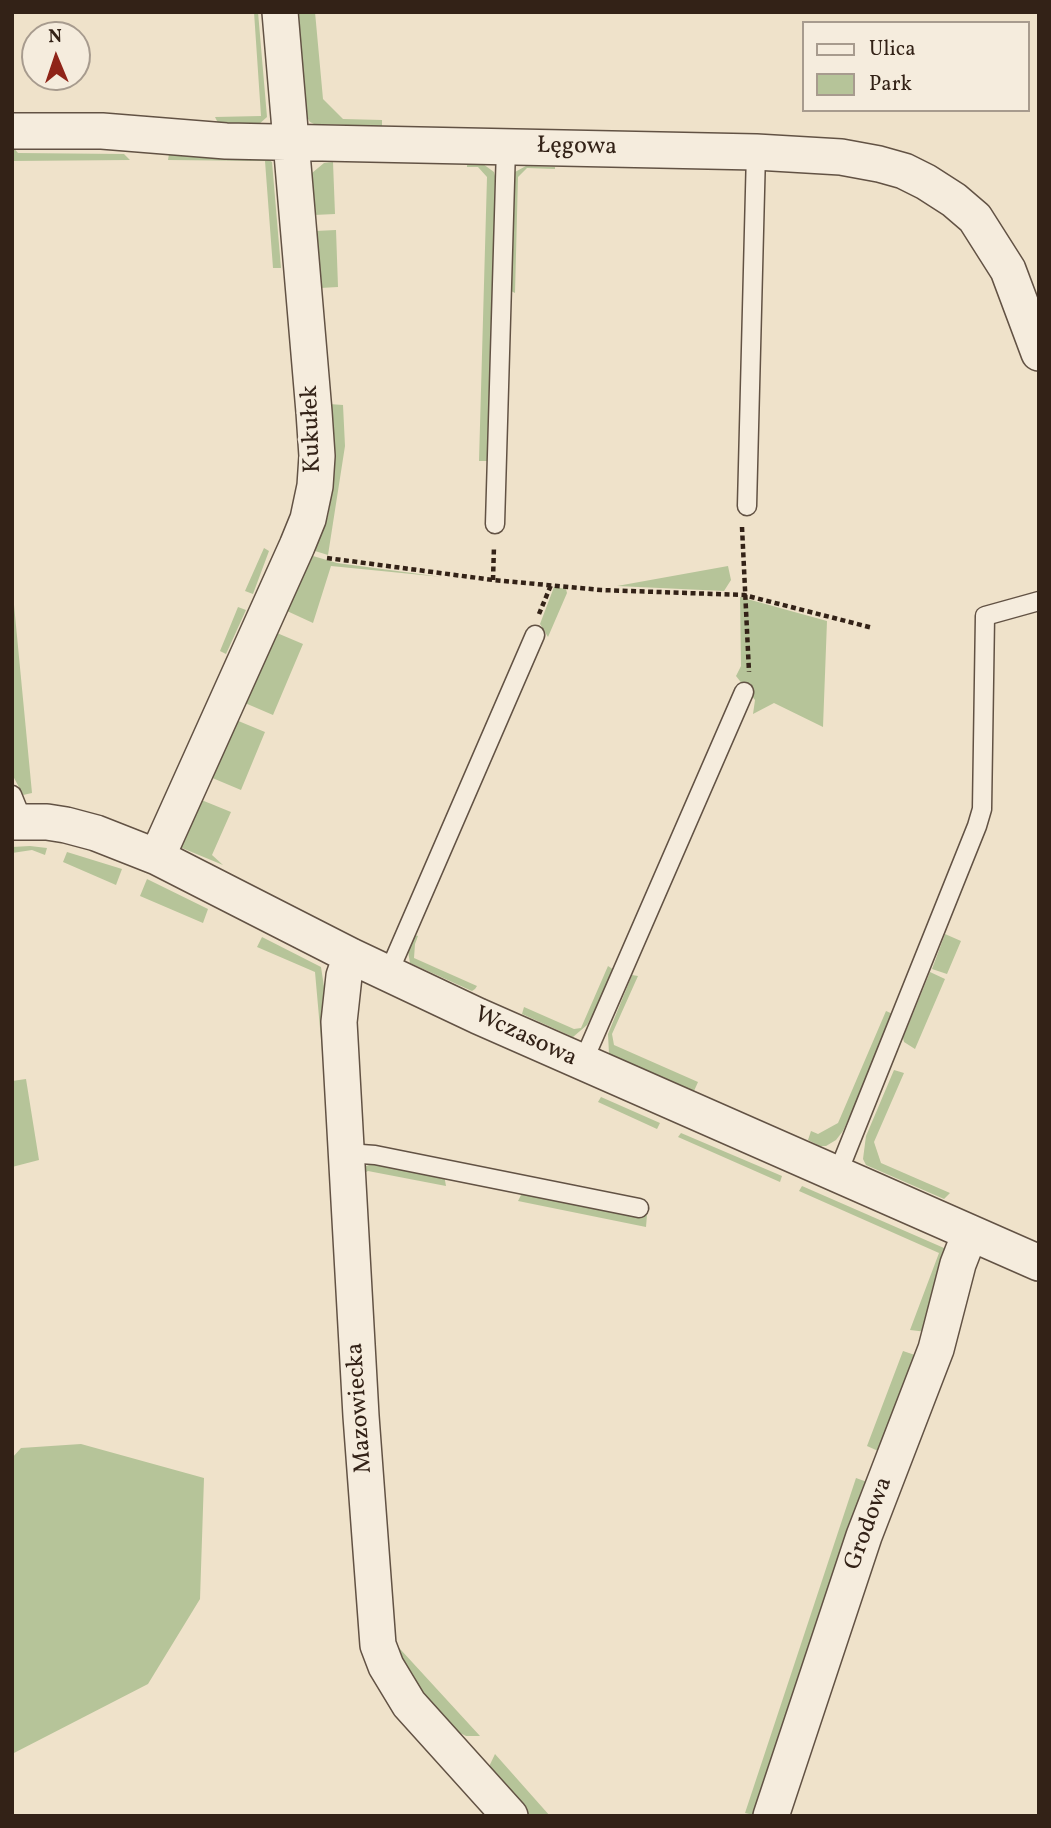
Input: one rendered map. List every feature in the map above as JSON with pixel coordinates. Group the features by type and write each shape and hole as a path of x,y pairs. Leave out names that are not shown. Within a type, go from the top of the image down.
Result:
{"street":[{"name":"Kukułek","path":"156,857 297,546 315,486 317,456 304,279 280,12"},
{"name":"Łęgowa","path":"12,131 102,131 168,138 291,142 756,152 841,157 879,164 904,171 926,182 975,218 1009,270 1039,353"},
{"name":"Wczasowa","path":"16,813 96,833 156,857 388,974 582,1064 1039,1263"},
{"name":"Mazowiecka","path":"351,956 344,976 339,1022 361,1416 378,1645 386,1666 410,1704 510,1816"},
{"name":"Grodowa","path":"771,1816 864,1536 936,1349 958,1264 970,1233"}],"lane":[{"path":"495,524 506,147"},
{"path":"747,506 756,152"},
{"path":"837,1175 982,809 985,616 1039,601"},
{"path":"388,974 535,635"},
{"path":"582,1064 744,692"},
{"path":"346,1153 375,1155 639,1208"}],"path":[{"path":"744,692 749,665 744,594 743,517 747,506"},
{"path":"493,580 495,524"},
{"path":"297,546 336,560 493,580 601,590 744,594 873,628"}],"green space":[{"path":"254,12 258,12 267,117 258,125 219,125 215,117 261,116"},
{"path":"293,12 315,12 323,99 343,119 382,120 382,126 310,122 305,114"},
{"path":"12,146 18,153 124,154 130,160 12,161"},
{"path":"169,154 266,158 272,162 281,268 273,268 265,161 168,160"},
{"path":"333,162 335,214 314,215 310,180 312,173 324,163"},
{"path":"467,164 483,164 494,172 495,176 490,461 479,461 487,177 478,167 467,167"},
{"path":"526,166 555,169 527,168 518,177 515,293 509,290 514,179 515,172"},
{"path":"336,230 338,287 320,288 315,231"},
{"path":"329,404 343,405 345,446 328,555 315,551 328,516 334,478"},
{"path":"264,548 269,551 253,594 245,591"},
{"path":"313,556 337,563 442,577 331,566 313,623 287,611"},
{"path":"728,566 731,580 724,591 617,586"},
{"path":"12,584 32,793 23,795 12,774"},
{"path":"554,587 566,589 567,593 548,637 540,624"},
{"path":"740,597 827,621 823,727 774,703 753,714 755,700 736,676 741,666"},
{"path":"238,607 246,610 226,654 220,651"},
{"path":"277,633 303,644 273,715 245,703"},
{"path":"236,720 265,732 241,790 210,777"},
{"path":"199,799 231,812 212,855 223,865 182,848 180,844"},
{"path":"12,847 47,848 45,855 32,850 12,853"},
{"path":"67,852 122,869 116,885 63,862"},
{"path":"147,879 208,909 203,923 140,896"},
{"path":"945,934 961,941 947,974 932,969"},
{"path":"415,935 418,936 414,958 477,986 475,989 472,991 410,963 408,951"},
{"path":"262,937 321,967 333,1061 323,1062 315,972 257,947"},
{"path":"608,966 614,970 602,997 587,1025 573,1037 522,1014 524,1007 574,1029 581,1028"},
{"path":"930,972 945,979 915,1049 904,1042 903,1038"},
{"path":"632,975 638,976 612,1034 614,1045 698,1082 694,1091 609,1054 608,1034"},
{"path":"886,1011 895,1015 843,1131 836,1140 826,1146 808,1140 811,1131 818,1134 838,1123"},
{"path":"894,1070 904,1073 874,1142 881,1163 950,1193 944,1199 866,1165 863,1159 866,1136"},
{"path":"26,1079 39,1160 12,1167 12,1081"},
{"path":"601,1097 660,1123 657,1129 598,1102"},
{"path":"681,1133 782,1176 780,1182 678,1137"},
{"path":"387,1163 444,1175 446,1186 368,1171 355,1178 363,1167"},
{"path":"802,1186 944,1248 927,1332 910,1330 939,1253 799,1191"},
{"path":"523,1191 647,1215 646,1227 518,1201"},
{"path":"903,1351 921,1357 885,1454 867,1446"},
{"path":"81,1444 204,1478 200,1599 148,1684 12,1754 12,1458 21,1448"},
{"path":"856,1478 867,1482 758,1816 745,1813"},
{"path":"390,1638 480,1736 466,1736 444,1725 397,1669"},
{"path":"495,1754 550,1816 522,1816 485,1775"}]}
